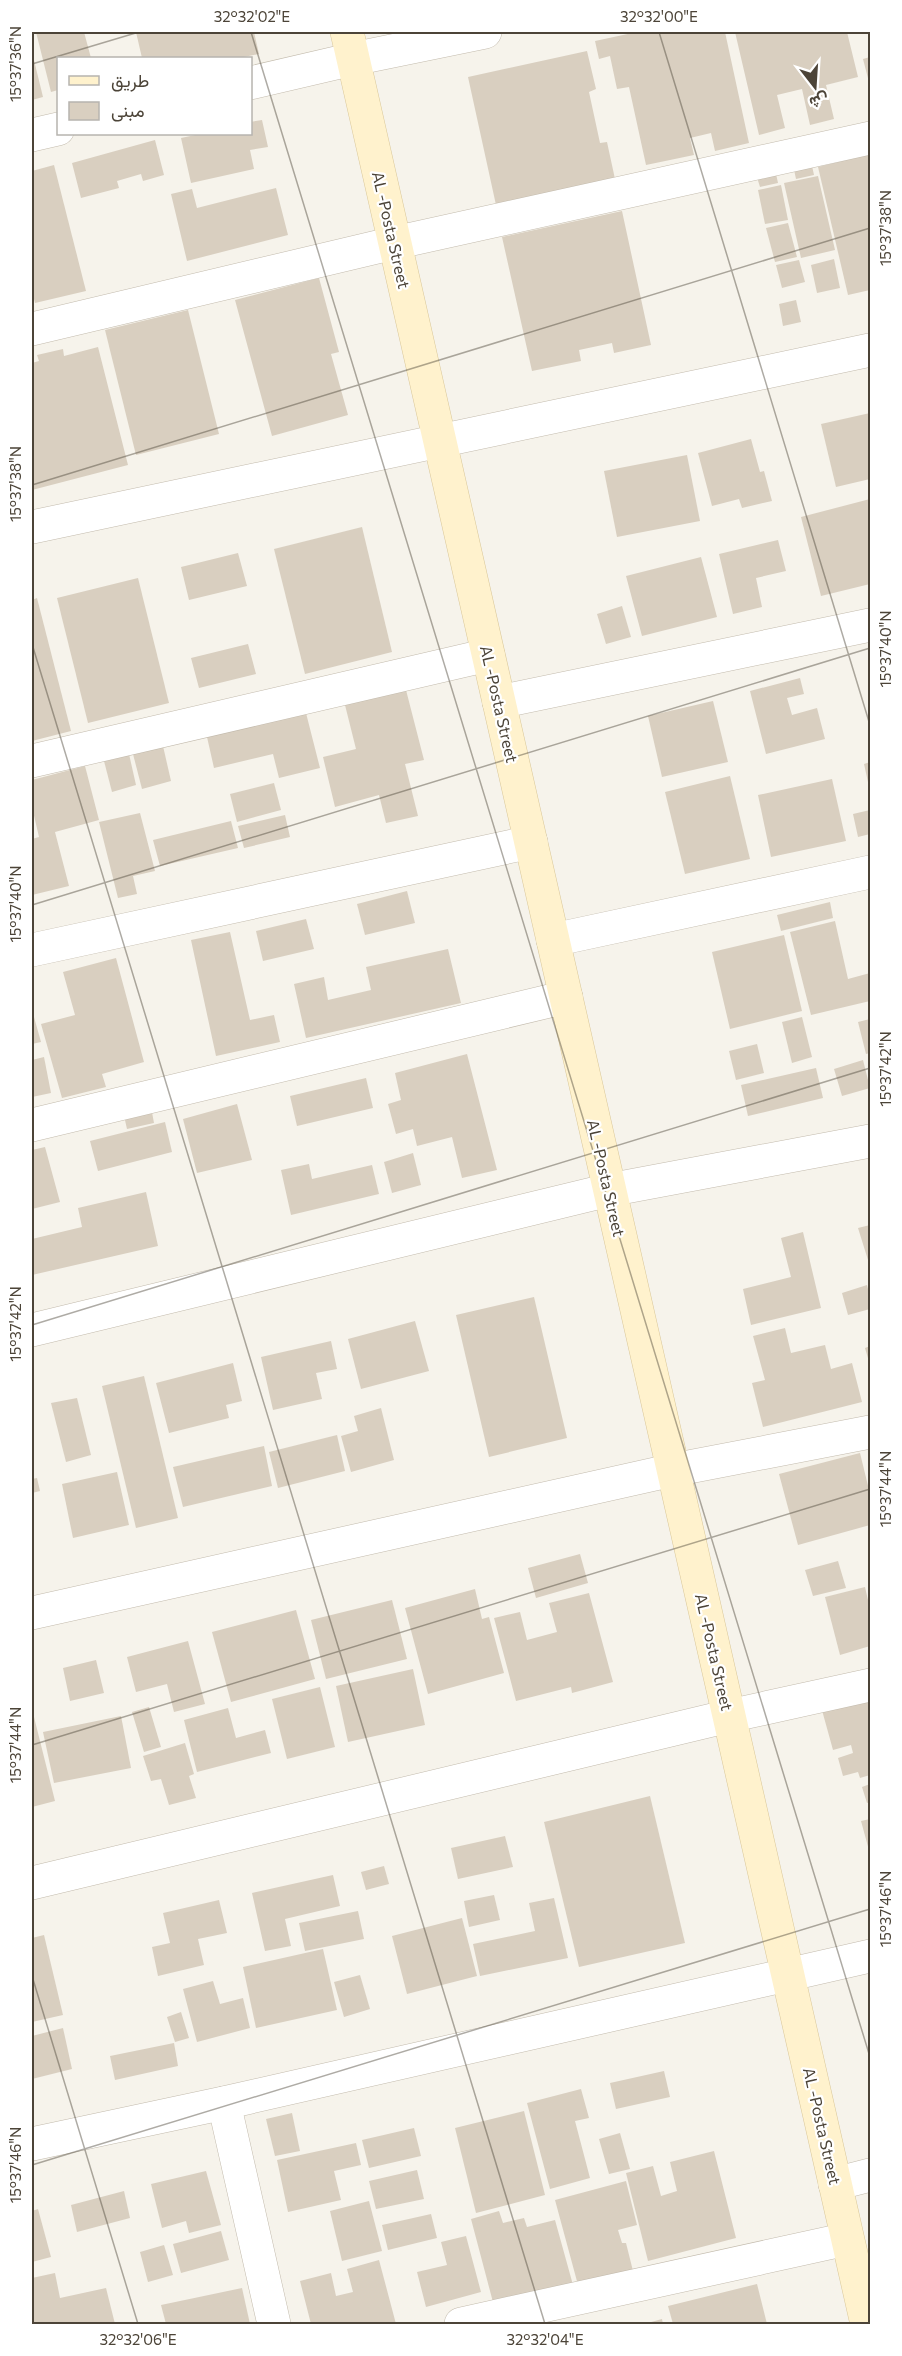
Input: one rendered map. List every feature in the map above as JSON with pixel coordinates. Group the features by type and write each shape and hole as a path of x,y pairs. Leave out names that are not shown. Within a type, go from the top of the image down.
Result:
{"street":[{"path":"252,82 350,45 485,32"},
{"name":"AL -Posta Street","path":"350,45 867,2325"},
{"path":"32,135 57,129"},
{"path":"32,330 394,243 870,138"},
{"path":"32,527 870,350"},
{"path":"499,702 870,625"},
{"path":"32,761 488,655"},
{"path":"32,951 531,842"},
{"path":"552,940 870,872"},
{"path":"32,1125 566,997"},
{"path":"32,1330 609,1190 870,1141"},
{"path":"32,1613 673,1470 870,1432"},
{"path":"32,1883 729,1716 870,1685"},
{"path":"32,2144 224,2103 870,1956"},
{"path":"224,2103 274,2325"},
{"path":"835,2184 870,2175"},
{"path":"461,2325 847,2239"}],"building":[{"path":"36,32 84,32 91,57 57,57 57,90 51,92"},
{"path":"136,32 254,32 259,54 244,57 142,57"},
{"path":"637,32 725,32 749,143 715,151 711,133 690,138 694,155 646,165 629,87 617,89 610,56 599,59 595,41"},
{"path":"735,32 847,32 858,77 826,85 834,119 810,125 802,89 777,95 785,128 759,135"},
{"path":"587,51 596,89 589,92 600,143 607,142 615,179 496,205 468,77"},
{"path":"32,52 43,97 32,100"},
{"path":"870,57 870,86 863,59"},
{"path":"262,120 268,147 250,150 254,169 191,183 181,138 195,135 252,135 252,122"},
{"path":"155,140 164,175 143,181 141,174 117,181 119,188 81,198 72,163"},
{"path":"870,154 870,290 848,295 818,167"},
{"path":"811,161 814,175 796,179 793,165"},
{"path":"54,165 86,291 35,303 32,291 32,171"},
{"path":"775,169 778,183 760,187 756,174"},
{"path":"818,176 835,250 801,258 784,183"},
{"path":"781,185 788,220 765,224 758,190"},
{"path":"276,188 288,235 187,261 171,194 192,189 197,208"},
{"path":"622,211 651,345 614,353 612,343 579,350 581,361 532,371 502,237"},
{"path":"788,223 797,257 775,262 766,228"},
{"path":"834,259 840,288 817,293 811,265"},
{"path":"799,260 805,282 782,288 776,265"},
{"path":"319,278 339,352 331,354 348,415 272,436 235,300"},
{"path":"796,300 801,322 783,326 779,304"},
{"path":"188,310 219,434 136,455 105,330"},
{"path":"98,347 128,465 32,490 32,363 39,361 37,355 63,349 64,356"},
{"path":"870,413 870,479 836,487 821,424"},
{"path":"751,439 760,472 764,471 772,501 742,508 739,499 712,506 698,453"},
{"path":"687,455 700,521 617,537 604,471"},
{"path":"870,499 870,584 821,596 801,517"},
{"path":"362,527 392,652 305,674 274,549"},
{"path":"778,540 786,571 756,578 762,607 733,614 719,554"},
{"path":"238,553 247,586 189,600 181,567"},
{"path":"701,557 717,617 642,636 626,576"},
{"path":"138,578 169,703 88,723 57,598"},
{"path":"37,598 71,731 32,741 32,600"},
{"path":"622,606 631,637 606,644 597,614"},
{"path":"248,644 256,674 199,688 191,658"},
{"path":"800,678 804,694 787,698 792,715 817,708 825,739 766,754 750,691"},
{"path":"406,690 424,760 405,764 418,816 386,823 379,795 335,807 323,757 356,749 345,705"},
{"path":"713,701 728,762 662,777 648,716"},
{"path":"306,713 320,768 279,778 273,754 214,768 207,737"},
{"path":"163,746 171,781 142,789 133,754"},
{"path":"129,754 136,785 112,792 104,761"},
{"path":"870,762 870,791 864,764"},
{"path":"85,766 99,820 55,832 69,886 32,895 32,839 39,837 32,807 32,780"},
{"path":"730,776 750,859 685,874 665,792"},
{"path":"832,779 846,841 771,857 758,795"},
{"path":"274,783 281,810 237,822 230,794"},
{"path":"870,810 870,834 858,837 853,814"},
{"path":"140,813 155,871 133,876 137,894 118,898 99,822"},
{"path":"285,815 290,837 244,848 238,826"},
{"path":"231,821 238,848 160,866 153,840"},
{"path":"407,891 415,923 365,935 357,904"},
{"path":"830,902 833,918 781,931 777,915"},
{"path":"306,919 314,949 263,961 256,931"},
{"path":"835,921 848,979 870,973 870,1001 811,1015 790,932"},
{"path":"230,932 250,1020 274,1015 280,1042 216,1056 191,940"},
{"path":"784,935 802,1011 730,1029 712,952"},
{"path":"448,949 461,1003 306,1038 294,984 324,977 328,1000 371,990 366,967"},
{"path":"116,958 144,1062 102,1074 106,1087 62,1098 41,1024 75,1015 63,972"},
{"path":"32,1010 41,1042 32,1044"},
{"path":"802,1017 812,1057 792,1063 782,1022"},
{"path":"870,1019 870,1053 866,1054 858,1022"},
{"path":"757,1044 764,1073 736,1080 729,1051"},
{"path":"467,1054 497,1170 462,1178 452,1137 417,1146 413,1129 396,1134 388,1104 401,1100 395,1073"},
{"path":"44,1057 51,1093 32,1097 32,1060"},
{"path":"863,1060 870,1088 842,1096 834,1069"},
{"path":"816,1068 823,1098 748,1116 741,1085"},
{"path":"366,1078 373,1108 297,1126 290,1096"},
{"path":"150,1102 154,1123 127,1129 122,1107"},
{"path":"237,1104 252,1160 197,1173 183,1119"},
{"path":"165,1122 172,1152 98,1171 90,1141"},
{"path":"45,1147 60,1202 32,1209 32,1150"},
{"path":"413,1153 421,1185 392,1193 384,1162"},
{"path":"309,1164 312,1179 372,1165 379,1194 291,1215 281,1170"},
{"path":"146,1192 158,1246 32,1275 32,1239 82,1227 78,1208"},
{"path":"870,1225 870,1259 868,1260 858,1228"},
{"path":"803,1232 821,1308 751,1325 743,1289 791,1277 781,1238"},
{"path":"867,1285 870,1309 848,1315 842,1293"},
{"path":"534,1297 567,1438 489,1457 456,1315"},
{"path":"415,1321 429,1371 361,1389 348,1339"},
{"path":"785,1328 791,1353 825,1345 831,1369 852,1363 862,1402 763,1427 752,1383 765,1380 753,1336"},
{"path":"331,1341 337,1369 316,1373 322,1399 273,1410 261,1357"},
{"path":"870,1346 870,1365 865,1348"},
{"path":"233,1363 242,1401 226,1405 229,1418 169,1433 156,1383"},
{"path":"144,1376 178,1518 136,1528 102,1386"},
{"path":"77,1398 91,1455 66,1462 51,1403"},
{"path":"381,1408 394,1460 351,1472 341,1436 358,1431 354,1416"},
{"path":"337,1435 345,1471 278,1488 269,1452"},
{"path":"264,1446 272,1486 183,1507 173,1467"},
{"path":"860,1453 870,1494 870,1525 798,1545 779,1474"},
{"path":"117,1472 129,1525 73,1538 62,1484"},
{"path":"37,1478 40,1491 32,1493 32,1479"},
{"path":"580,1554 588,1583 536,1598 528,1568"},
{"path":"838,1561 846,1588 813,1596 805,1570"},
{"path":"865,1587 870,1609 870,1646 840,1655 825,1597"},
{"path":"475,1589 482,1619 489,1617 504,1673 428,1694 405,1608"},
{"path":"589,1593 613,1682 572,1693 571,1687 516,1701 494,1618 520,1612 527,1640 557,1632 549,1603"},
{"path":"392,1600 407,1659 326,1679 311,1620"},
{"path":"296,1610 315,1679 231,1702 212,1632"},
{"path":"188,1641 205,1704 174,1712 167,1684 136,1692 127,1657"},
{"path":"96,1660 104,1693 70,1701 63,1668"},
{"path":"413,1669 425,1725 348,1742 336,1686"},
{"path":"320,1687 335,1747 287,1759 272,1699"},
{"path":"870,1689 870,1775 860,1778 858,1772 843,1776 838,1758 853,1753 851,1745 833,1750 820,1703"},
{"path":"149,1707 161,1747 144,1752 132,1712"},
{"path":"228,1708 236,1738 265,1730 271,1753 197,1772 184,1720"},
{"path":"32,1709 55,1801 32,1807"},
{"path":"121,1716 131,1768 54,1783 43,1732"},
{"path":"185,1743 194,1774 189,1776 196,1798 169,1805 161,1779 151,1781 143,1756"},
{"path":"870,1784 870,1802 867,1803 862,1787"},
{"path":"650,1796 685,1943 579,1967 544,1822"},
{"path":"870,1819 870,1854 861,1821"},
{"path":"505,1836 513,1867 458,1879 451,1848"},
{"path":"384,1866 389,1884 366,1890 361,1872"},
{"path":"333,1875 340,1906 285,1919 291,1946 265,1951 252,1893"},
{"path":"494,1895 500,1920 469,1927 464,1901"},
{"path":"554,1898 568,1958 480,1976 473,1944 535,1931 529,1903"},
{"path":"219,1900 227,1933 198,1939 204,1965 158,1976 152,1947 170,1943 163,1913"},
{"path":"358,1911 364,1939 305,1951 299,1923"},
{"path":"462,1918 477,1976 407,1994 392,1936"},
{"path":"44,1935 63,2015 32,2022 32,1938"},
{"path":"323,1949 337,2010 256,2028 243,1967"},
{"path":"360,1975 370,2009 344,2017 334,1982"},
{"path":"213,1981 220,2004 243,1998 250,2028 197,2042 183,1989"},
{"path":"181,2012 189,2038 175,2042 167,2017"},
{"path":"63,2028 72,2069 32,2079 32,2036"},
{"path":"174,2043 178,2066 115,2080 110,2056"},
{"path":"664,2071 670,2097 616,2109 610,2083"},
{"path":"581,2089 589,2118 575,2121 590,2178 550,2189 527,2103"},
{"path":"524,2111 545,2195 476,2213 455,2128"},
{"path":"292,2113 300,2151 275,2156 266,2119"},
{"path":"414,2128 421,2156 369,2168 362,2140"},
{"path":"620,2133 630,2169 609,2174 599,2139"},
{"path":"356,2143 361,2165 334,2171 341,2200 288,2212 277,2160"},
{"path":"714,2151 736,2238 648,2261 626,2173 653,2166 661,2196 677,2191 670,2162"},
{"path":"417,2170 424,2199 376,2209 369,2181"},
{"path":"206,2171 221,2225 189,2233 186,2221 162,2228 151,2184"},
{"path":"626,2181 637,2225 618,2230 622,2243 626,2243 633,2271 578,2285 555,2200"},
{"path":"124,2191 130,2218 77,2232 71,2205"},
{"path":"369,2201 382,2251 342,2261 330,2211"},
{"path":"38,2209 51,2257 32,2262 32,2211"},
{"path":"499,2211 503,2223 524,2218 527,2227 555,2220 573,2285 494,2306 471,2219"},
{"path":"431,2214 437,2238 388,2250 382,2225"},
{"path":"221,2231 229,2260 181,2273 173,2244"},
{"path":"466,2236 481,2292 426,2307 417,2272 447,2265 441,2242"},
{"path":"164,2245 173,2275 148,2282 140,2252"},
{"path":"379,2260 396,2324 311,2324 300,2281 331,2273 336,2296 353,2292 347,2269"},
{"path":"55,2273 60,2298 106,2288 115,2324 32,2324 32,2278"},
{"path":"757,2284 767,2324 673,2324 668,2306"},
{"path":"242,2288 250,2324 166,2324 161,2305"},
{"path":"662,2319 663,2324 644,2324"}]}
